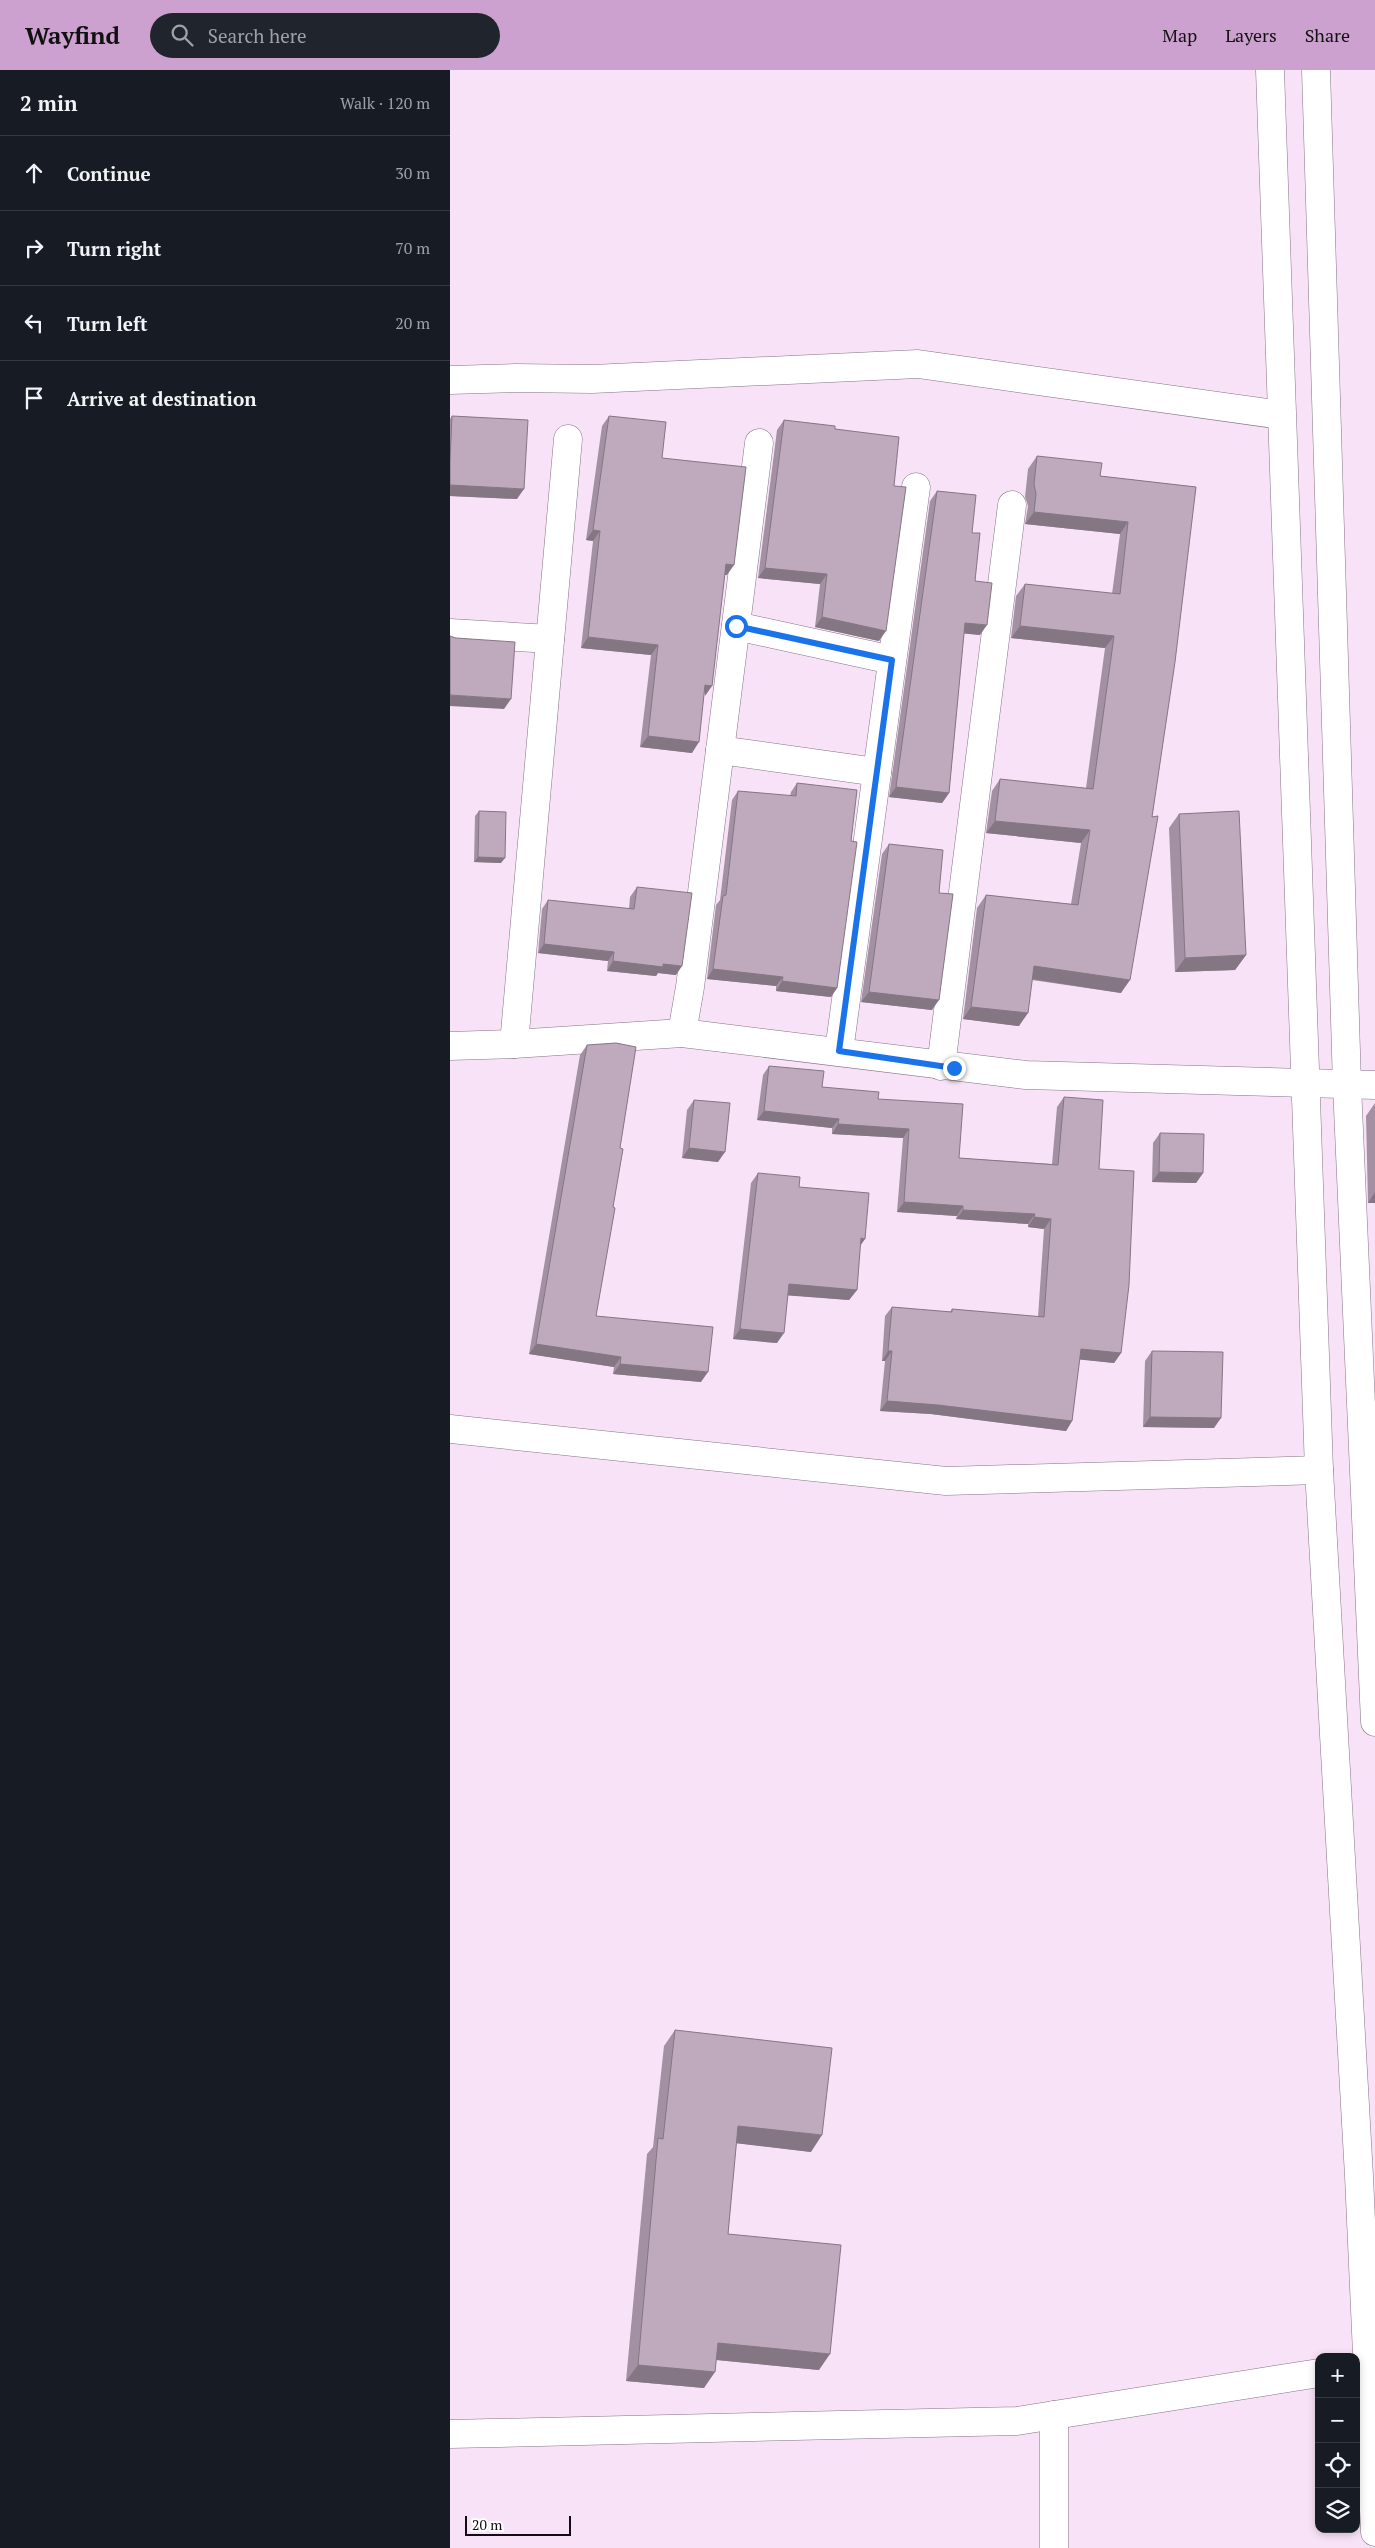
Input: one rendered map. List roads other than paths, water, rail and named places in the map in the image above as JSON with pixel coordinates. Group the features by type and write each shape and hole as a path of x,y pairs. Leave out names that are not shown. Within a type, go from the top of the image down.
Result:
{"street":[{"path":"1270,70 1319,1470 1375,2532"},
{"path":"1316,70 1347,1084 1375,1722"},
{"path":"450,380 514,378 592,380 918,364 1281,415"},
{"path":"514,1044 568,439"},
{"path":"682,1033 690,987 759,443"},
{"path":"839,1051 916,487"},
{"path":"941,1066 1012,505"},
{"path":"736,626 892,660"},
{"path":"450,633 550,639"},
{"path":"720,750 877,772"},
{"path":"450,1046 514,1044 682,1033 1026,1075 1375,1085"},
{"path":"450,1429 946,1481 1319,1470"},
{"path":"450,2434 1017,2421 1315,2374"},
{"path":"1054,2415 1054,2548"}]}
